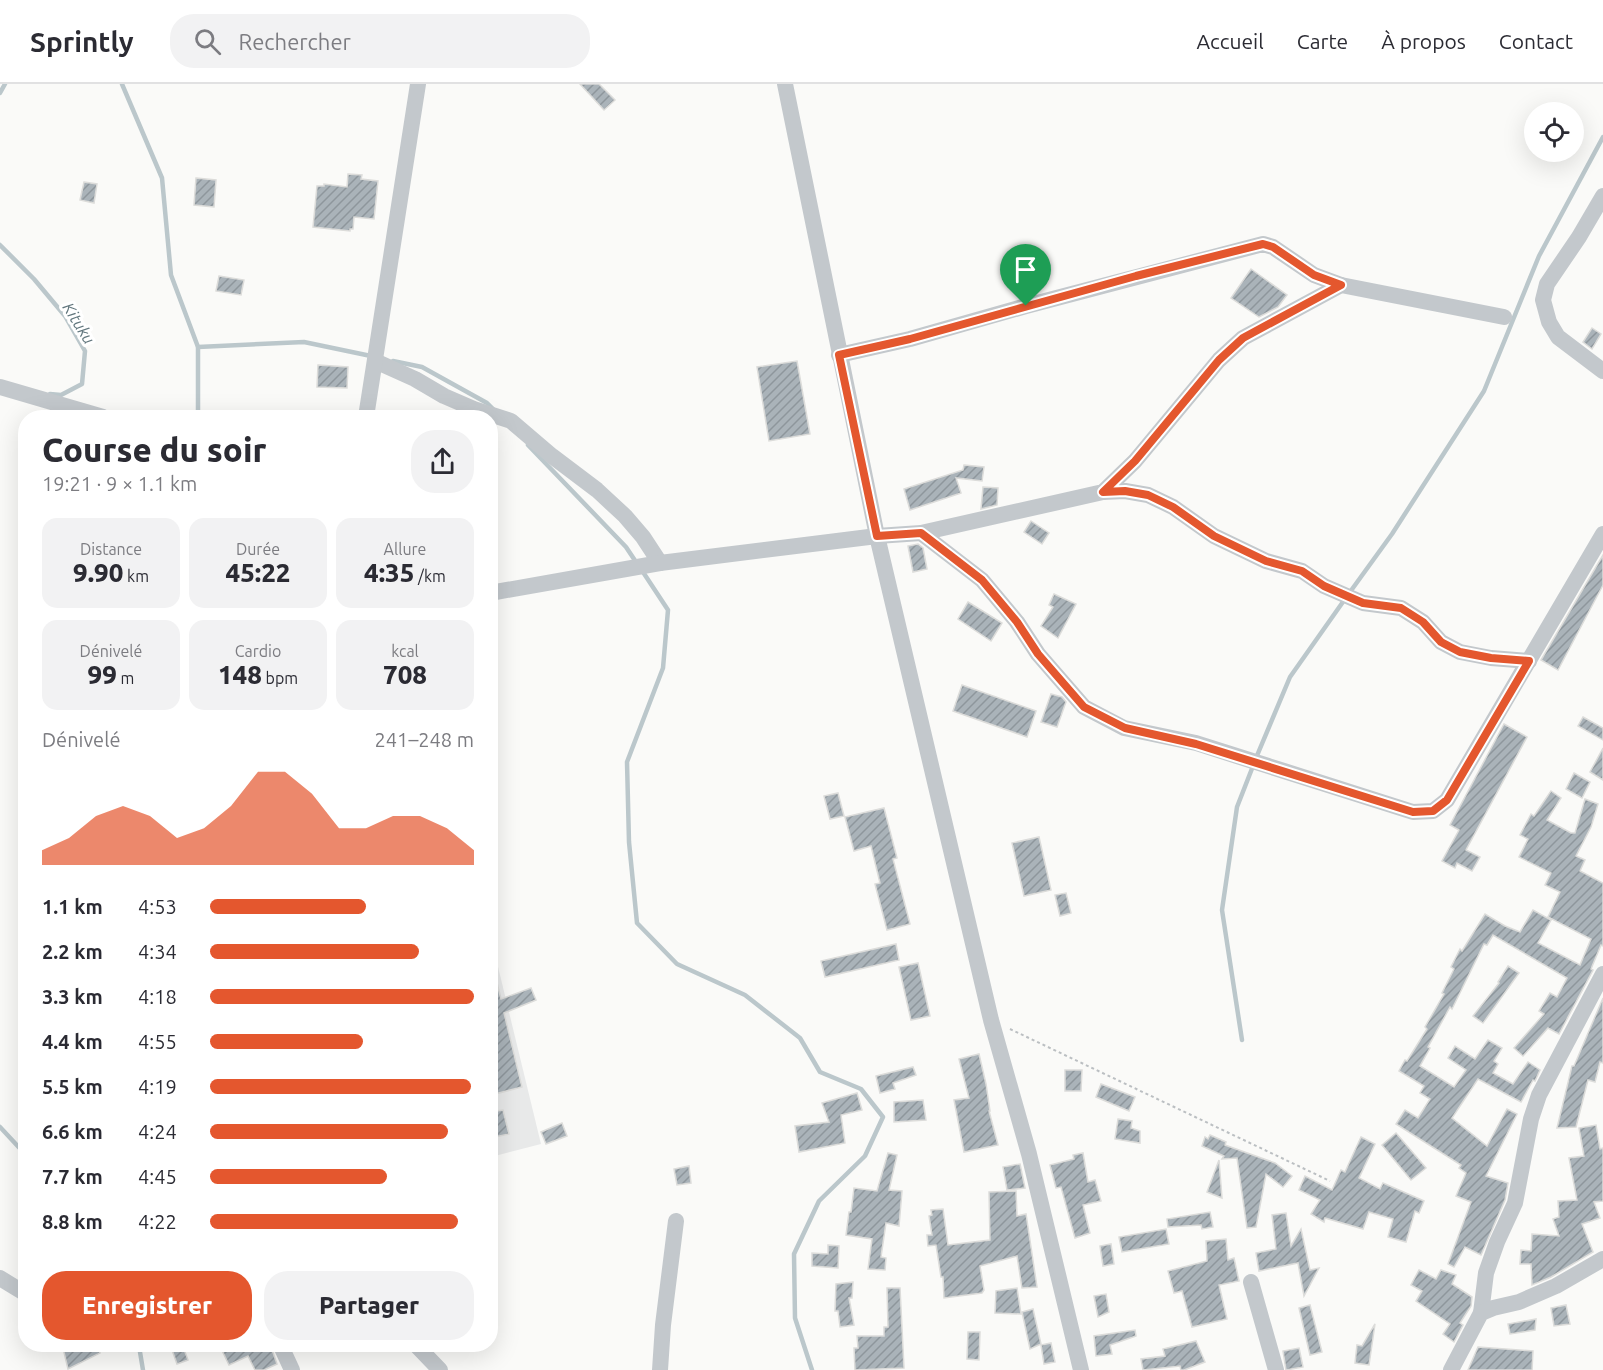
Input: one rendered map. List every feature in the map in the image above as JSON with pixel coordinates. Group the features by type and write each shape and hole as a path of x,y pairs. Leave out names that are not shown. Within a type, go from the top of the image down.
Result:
{"street":[{"path":"367,410 418,84"},
{"path":"785,84 877,536 991,1020 1029,1154 1082,1370"},
{"path":"1603,196 1547,284 1543,300 1549,322 1558,337 1603,371"},
{"path":"839,355 910,339 1092,288 1263,244 1273,247 1314,275 1341,285 1504,317"},
{"path":"1103,492 1135,461 1219,360 1243,338 1341,285"},
{"path":"375,361 477,410"},
{"path":"0,387 79,410"},
{"path":"498,417 510,421 597,490 625,516 643,537 660,563"},
{"path":"498,591 660,563 877,536 921,533 1103,492 1125,491 1148,495 1173,507 1214,536 1266,561 1302,571 1324,586 1363,603 1401,608 1423,622 1441,642 1460,652 1491,658 1529,661"},
{"path":"921,533 982,580 1017,622 1038,654 1084,707 1125,728 1196,744 1413,812 1433,811 1447,800 1603,534"},
{"path":"1451,1370 1481,1314 1486,1273 1515,1203 1531,1119 1539,1095 1603,974"},
{"path":"660,1370 663,1325 676,1221"},
{"path":"1481,1314 1493,1308 1519,1302 1556,1286 1603,1259"},
{"path":"0,1278 18,1289"},
{"path":"1251,1282 1276,1370"},
{"path":"284,1352 292,1370"},
{"path":"423,1352 440,1370"}],"path":[{"path":"991,1020 1330,1181"}],"shaded area":[{"path":"498,967 541,1144 498,1155"}],"building":[{"path":"580,84 599,84 615,100 604,110"},
{"path":"348,174 362,175 361,179 378,181 374,219 354,217 353,229 350,231 313,227 317,186 324,186 324,184 347,187"},
{"path":"196,178 216,180 214,207 194,205"},
{"path":"84,182 97,184 94,203 80,200"},
{"path":"1251,269 1287,295 1278,307 1259,317 1231,298"},
{"path":"219,276 244,280 241,295 216,291"},
{"path":"1592,328 1601,334 1592,349 1583,342"},
{"path":"797,361 810,434 769,441 757,367"},
{"path":"318,365 348,367 347,388 317,387"},
{"path":"964,465 984,467 982,481 956,478 961,493 910,510 904,489 963,470"},
{"path":"983,487 998,488 997,505 981,509"},
{"path":"1031,521 1049,533 1042,544 1024,532"},
{"path":"918,544 923,548 927,569 913,572 908,546"},
{"path":"1603,555 1603,585 1558,670 1541,660"},
{"path":"1054,594 1076,604 1058,638 1041,626 1053,607 1049,605"},
{"path":"968,602 1002,623 991,641 958,619"},
{"path":"962,685 1036,711 1027,737 953,711"},
{"path":"1051,694 1062,697 1066,702 1057,727 1041,722"},
{"path":"1583,717 1603,728 1603,740 1578,726"},
{"path":"1504,724 1527,737 1466,850 1480,857 1472,871 1457,863 1455,868 1442,861 1459,830 1450,825"},
{"path":"1603,748 1603,780 1590,772"},
{"path":"1574,773 1590,782 1582,798 1566,789"},
{"path":"1551,791 1561,798 1547,820 1571,833 1575,833 1585,799 1598,804 1591,827 1576,856 1585,860 1580,871 1603,883 1603,946 1601,945 1591,969 1593,970 1559,1034 1548,1028 1523,1056 1514,1048 1544,1014 1539,1011 1550,993 1557,997 1567,978 1493,935 1487,945 1484,944 1452,1009 1450,1007 1428,1047 1430,1048 1420,1066 1454,1087 1466,1070 1448,1058 1455,1046 1475,1059 1488,1040 1502,1048 1494,1061 1498,1064 1493,1073 1513,1084 1528,1062 1540,1070 1521,1102 1478,1079 1452,1118 1487,1146 1507,1109 1517,1114 1486,1176 1508,1183 1505,1200 1481,1255 1465,1247 1454,1267 1448,1264 1471,1202 1456,1196 1466,1173 1459,1168 1461,1165 1396,1124 1405,1110 1418,1118 1430,1099 1420,1093 1424,1086 1399,1071 1427,1029 1425,1027 1444,994 1442,993 1454,969 1451,967 1460,949 1462,951 1485,914 1520,932 1533,910 1551,920 1538,943 1580,965 1591,939 1548,917 1560,892 1545,885 1551,873 1519,857 1528,839 1520,835 1531,814 1534,816"},
{"path":"838,793 844,816 830,819 824,796"},
{"path":"884,808 897,858 893,859 910,924 887,930 875,884 880,883 871,846 854,851 845,817"},
{"path":"1039,837 1051,890 1024,896 1012,843"},
{"path":"1066,893 1071,913 1060,916 1055,895"},
{"path":"896,944 899,960 825,977 821,961"},
{"path":"918,963 930,1016 911,1020 899,967"},
{"path":"1508,966 1519,973 1483,1023 1473,1016 1499,983"},
{"path":"498,987 501,999 531,988 536,1000 504,1013 522,1087 498,1093"},
{"path":"1603,998 1603,1063 1600,1062 1595,1082 1588,1080 1576,1127 1557,1128 1572,1066 1574,1066"},
{"path":"979,1054 989,1111 998,1145 964,1152 954,1100 969,1098 959,1059"},
{"path":"913,1067 916,1075 893,1083 895,1089 880,1093 876,1076"},
{"path":"1065,1070 1082,1070 1081,1091 1065,1091"},
{"path":"1101,1084 1135,1097 1129,1111 1096,1097"},
{"path":"857,1093 862,1110 841,1115 845,1143 799,1152 795,1126 829,1122 822,1103"},
{"path":"923,1100 926,1120 894,1122 894,1102"},
{"path":"503,1110 509,1134 498,1136 498,1111"},
{"path":"1118,1119 1132,1121 1131,1128 1140,1131 1140,1143 1115,1139"},
{"path":"562,1123 567,1136 546,1144 541,1132"},
{"path":"1596,1125 1600,1149 1603,1148 1603,1201 1594,1202 1600,1218 1582,1224 1593,1252 1551,1277 1532,1285 1531,1264 1520,1264 1521,1250 1531,1251 1532,1234 1559,1236 1553,1219 1559,1217 1558,1201 1577,1200 1569,1158 1584,1156 1579,1128"},
{"path":"1396,1133 1426,1168 1411,1180 1382,1145"},
{"path":"1210,1135 1226,1142 1225,1145 1275,1163 1292,1176 1283,1187 1266,1174 1256,1227 1247,1228 1237,1158 1222,1159 1224,1156 1202,1146 1205,1137 1208,1139"},
{"path":"1361,1137 1375,1144 1359,1178 1380,1189 1383,1183 1424,1201 1419,1213 1415,1211 1406,1242 1388,1237 1393,1219 1369,1212 1363,1229 1325,1218 1324,1222 1311,1214 1320,1200 1299,1190 1305,1176 1332,1190 1341,1170 1345,1172"},
{"path":"888,1153 897,1155 889,1190 902,1191 899,1226 886,1223 881,1257 886,1258 885,1270 868,1269 872,1239 846,1235 849,1212 851,1212 854,1188 877,1191"},
{"path":"1083,1153 1088,1182 1095,1180 1101,1201 1083,1205 1090,1233 1075,1238 1061,1187 1056,1188 1050,1165 1074,1159 1073,1155"},
{"path":"1219,1160 1222,1198 1207,1192"},
{"path":"1020,1164 1025,1188 1007,1190 1003,1167"},
{"path":"689,1166 691,1183 677,1185 674,1169"},
{"path":"1016,1191 1017,1216 1026,1214 1037,1287 1022,1288 1017,1256 980,1266 984,1290 982,1293 944,1298 943,1277 941,1277 936,1245 928,1246 927,1235 932,1235 929,1216 932,1215 931,1210 943,1209 948,1245 990,1240 989,1192"},
{"path":"1210,1212 1213,1227 1202,1229 1201,1225 1168,1227 1167,1219"},
{"path":"1286,1213 1291,1246 1301,1229 1310,1270 1319,1268 1304,1296 1298,1263 1259,1271 1256,1253 1276,1249 1272,1215"},
{"path":"1166,1229 1169,1244 1122,1252 1119,1237"},
{"path":"1226,1239 1228,1260 1234,1258 1239,1281 1219,1285 1227,1319 1192,1327 1182,1291 1174,1293 1168,1271 1207,1261 1206,1241"},
{"path":"1111,1244 1114,1264 1103,1266 1100,1246"},
{"path":"828,1245 839,1246 838,1268 812,1266 812,1253 828,1254"},
{"path":"1419,1270 1436,1279 1441,1270 1456,1275 1452,1284 1472,1297 1471,1306 1460,1323 1463,1325 1454,1342 1443,1334 1450,1324 1416,1301 1422,1291 1411,1285"},
{"path":"853,1282 852,1298 849,1298 854,1325 840,1327 838,1311 835,1311 836,1284"},
{"path":"887,1288 900,1288 904,1368 855,1370 854,1348 858,1348 857,1336 884,1336 884,1327 888,1327"},
{"path":"1017,1288 1021,1314 995,1313 996,1291"},
{"path":"1106,1294 1109,1312 1098,1317 1094,1296"},
{"path":"1310,1305 1322,1352 1310,1355 1299,1308"},
{"path":"1566,1305 1570,1324 1554,1326 1551,1308"},
{"path":"1033,1309 1041,1344 1030,1349 1022,1312"},
{"path":"1536,1319 1535,1330 1510,1334 1508,1324"},
{"path":"1375,1324 1369,1365 1355,1363 1357,1345 1362,1346"},
{"path":"1135,1330 1136,1336 1110,1345 1112,1354 1096,1356 1094,1336"},
{"path":"968,1332 980,1332 979,1360 967,1359"},
{"path":"1196,1341 1205,1362 1184,1370 1181,1370 1180,1366 1143,1370 1141,1359 1165,1356 1163,1349"},
{"path":"1051,1343 1055,1362 1044,1364 1041,1345"},
{"path":"1478,1347 1533,1351 1532,1370 1468,1370"},
{"path":"1299,1348 1303,1367 1286,1370 1283,1351"},
{"path":"64,1352 100,1353 68,1369"},
{"path":"173,1352 185,1352 188,1360 177,1364"},
{"path":"223,1352 273,1352 277,1364 264,1370 255,1370 248,1356 229,1365"}],"waterway":[{"name":"Kituku","path":"0,93 5,84"},
{"path":"122,84 162,178 171,275 198,347 198,410"},
{"path":"1350,592 1392,534 1484,391 1539,256 1603,137"},
{"name":"Kituku","path":"0,245 34,279 65,316 85,351 82,384 61,395 50,394"},
{"path":"198,347 304,342 371,356"},
{"path":"393,361 422,367 487,403 493,409"},
{"path":"528,445 626,547 636,562"},
{"path":"641,569 668,610 663,668 627,762 629,842 637,923 677,964 745,995 800,1038 820,1072 861,1089 883,1117 865,1156 819,1201 794,1254 795,1318 812,1370"},
{"path":"1256,758 1290,677 1345,599"},
{"path":"1242,1040 1222,910 1237,807 1253,766"},
{"name":"Kituku","path":"0,1127 18,1146"},
{"name":"Kituku","path":"140,1352 143,1370"}],"route":[{"path":"1263,244 1273,247 1314,275 1341,285 1243,338 1219,360 1135,461 1103,492 1125,491 1148,495 1173,507 1214,536 1266,561 1302,571 1324,586 1363,603 1401,608 1423,622 1441,642 1460,652 1491,658 1529,661 1447,800 1433,811 1413,812 1196,744 1125,728 1084,707 1038,654 1017,622 982,580 921,533 877,536 839,355 910,339 1026,306 1263,244"}]}
